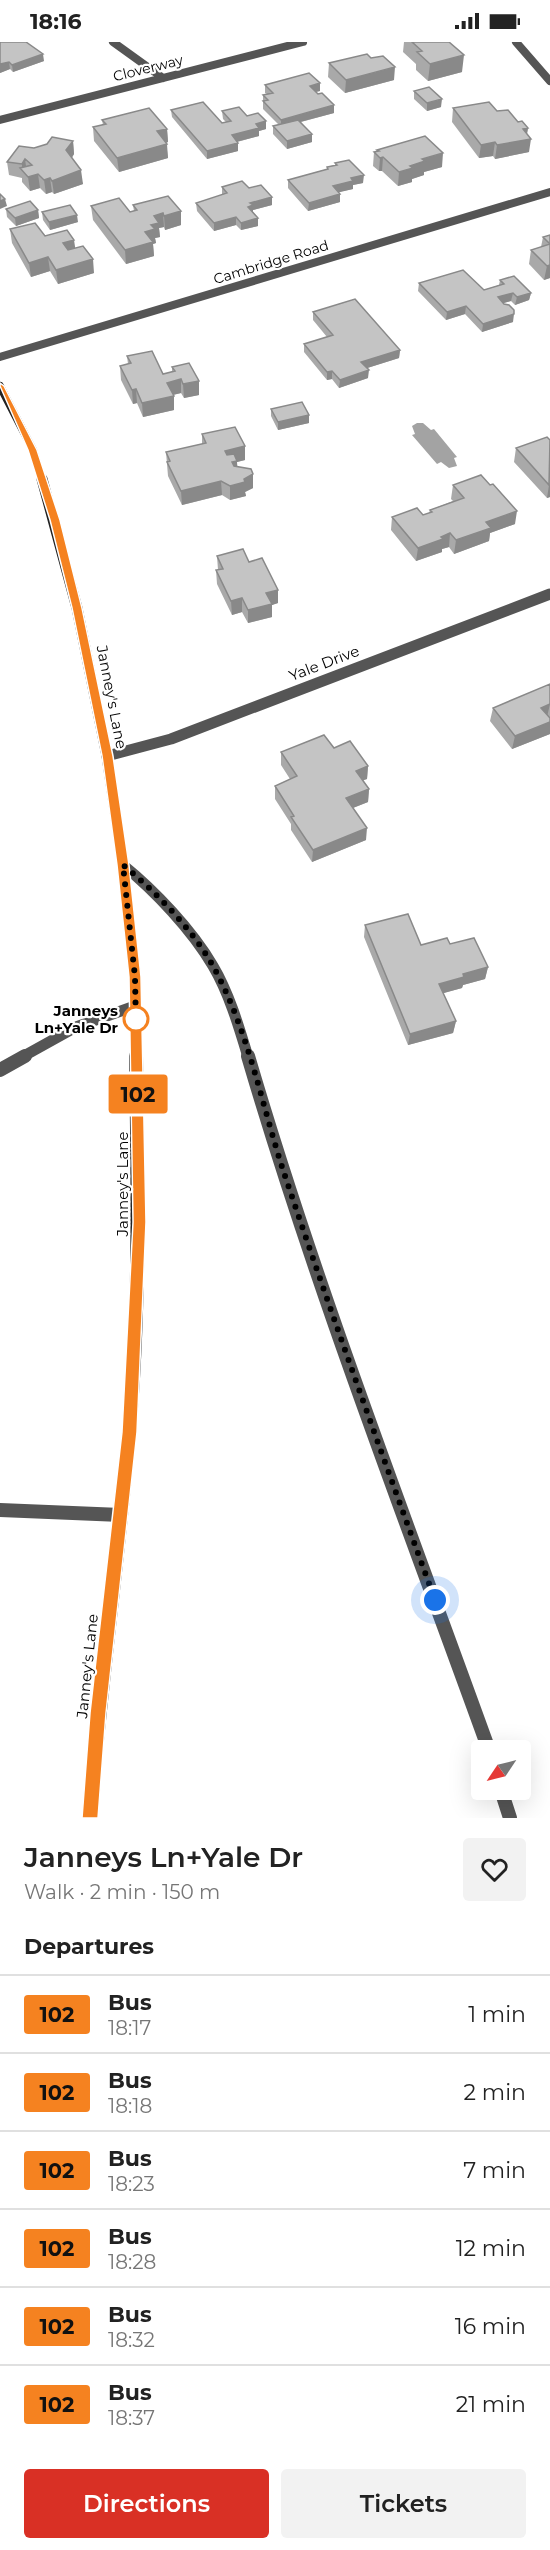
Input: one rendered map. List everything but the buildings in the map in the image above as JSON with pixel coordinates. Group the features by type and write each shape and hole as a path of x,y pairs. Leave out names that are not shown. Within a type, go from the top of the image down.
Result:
{"main road":[{"name":"Janney's Lane","path":"0,386 33,450 55,520 77,608 107,756 123,865 135,977 139,1222 129,1432 122,1515 98,1713 90,1818"}],"street":[{"path":"113,42 163,78"},
{"name":"Cloverway","path":"0,120 303,42"},
{"path":"516,42 550,81"},
{"name":"Cambridge Road","path":"0,357 550,192"},
{"name":"Yale Drive","path":"107,756 171,739 550,594"},
{"path":"123,865 139,878 196,940 214,967 240,1029 272,1138 328,1306 485,1740"},
{"path":"0,1070 76,1027 135,1006"},
{"path":"0,1510 122,1515"},
{"path":"504,1800 510,1818"}],"shaded area":[{"path":"423,423 431,430 434,429 457,457 454,458 457,466 449,468 441,462 437,464 412,435 415,434 412,426"}],"bus line":[{"name":"102","path":"0,386 33,450 55,520 77,608 107,756 123,865 135,977 139,1222 129,1432 122,1515 98,1713 90,1818"}],"place":[{"name":"Janneys Ln+Yale Dr","path":"136,1019"}],"route":[{"path":"136,1019 136,1027 135,977 123,865 139,878 196,940 214,967 240,1029 272,1138 328,1306 435,1600"}]}
